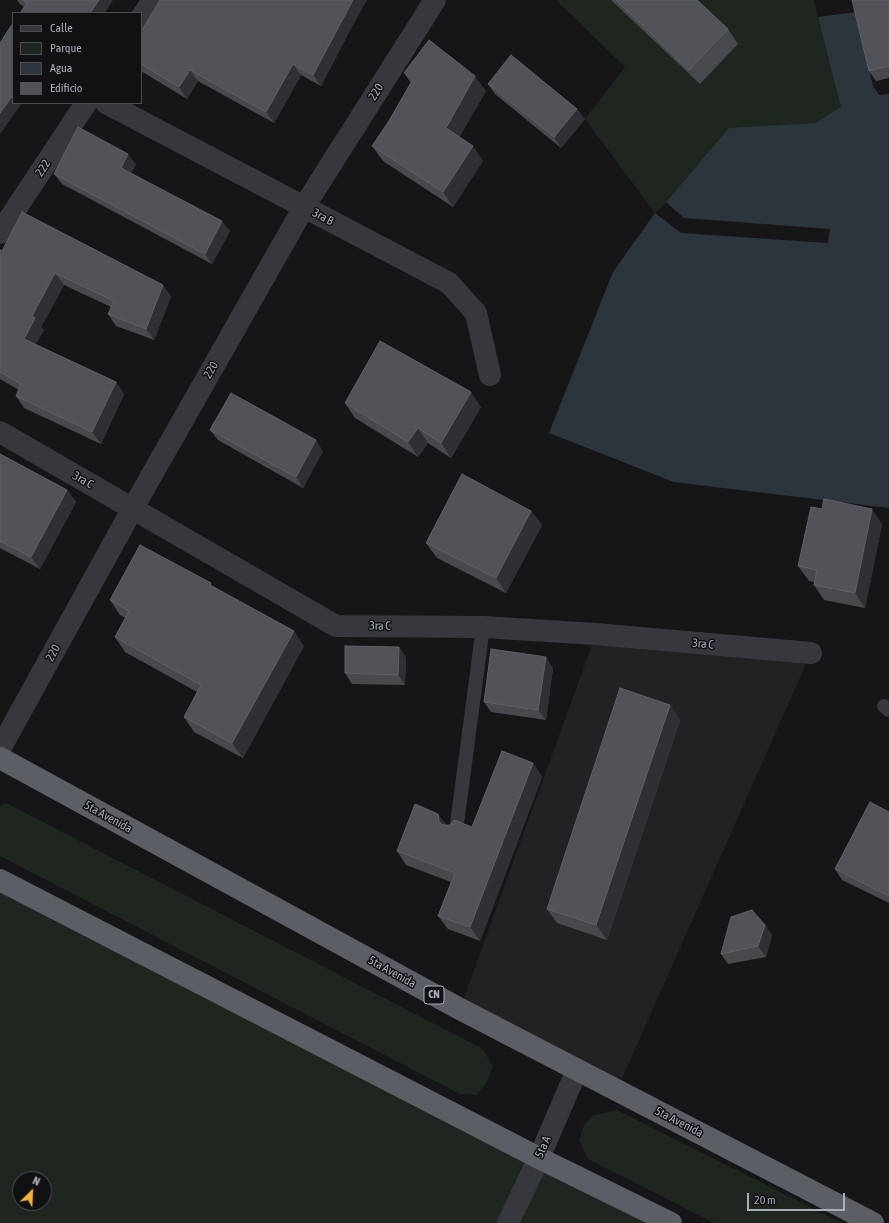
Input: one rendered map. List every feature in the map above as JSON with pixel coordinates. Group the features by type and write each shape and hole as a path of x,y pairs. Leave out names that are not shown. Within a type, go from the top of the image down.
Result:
{"highway":[{"name":"5ta Avenida","path":"0,758 460,1009 873,1223"},
{"path":"0,880 539,1158 671,1223"}],"street":[{"path":"142,16 153,0"},
{"name":"220","path":"0,749 133,508 304,207 435,0"},
{"name":"222","path":"0,233 85,104"},
{"name":"3ra B","path":"108,104 449,283 476,313 490,375"},
{"name":"3ra C","path":"0,432 336,626 483,627 604,635 811,653"},
{"name":"5ta A","path":"508,1223 539,1158 577,1070"}],"lane":[{"path":"456,831 483,627"}],"shaded area":[{"path":"596,634 811,653 617,1090 460,1009"}],"green space":[{"path":"556,0 814,0 842,107 816,123 729,129 655,213 585,119 625,67"},
{"path":"6,803 483,1049 493,1067 486,1083 477,1095 460,1094 0,856 0,806"},
{"path":"0,880 671,1223 0,1223"},
{"path":"617,1110 842,1223 714,1223 588,1159 579,1140 584,1125 592,1116"}],"water":[{"path":"856,12 873,86 879,95 889,94 889,508 674,482 549,433 613,272 655,213 729,128 816,123 841,107 818,17"}],"pier":[{"path":"666,202 684,218 830,229 828,243 681,233 655,213"}],"building":[{"path":"23,0 99,0 91,12 21,12 27,3"},
{"path":"160,0 353,0 313,75 293,64 266,112 190,70 179,87 142,65 142,30"},
{"path":"616,0 697,0 728,29 689,70"},
{"path":"852,0 889,0 889,66 869,71"},
{"path":"12,25 12,96 0,113 0,43"},
{"path":"429,40 475,76 446,128 473,146 443,192 372,146 389,121 413,79 404,73"},
{"path":"511,55 577,109 554,137 488,84"},
{"path":"78,127 128,154 121,168 222,221 205,254 54,174"},
{"path":"22,212 163,285 146,329 108,314 114,301 55,273 32,316 35,318 24,339 116,382 92,432 16,396 21,384 0,372 0,250 2,251"},
{"path":"380,341 471,392 441,443 418,428 408,442 345,403"},
{"path":"231,393 316,440 296,477 210,430"},
{"path":"0,454 67,490 31,557 0,541"},
{"path":"462,474 531,511 496,578 426,543"},
{"path":"824,499 872,509 855,593 814,585 817,570 798,566 811,507 822,509"},
{"path":"140,545 211,583 210,585 294,631 232,743 184,717 201,685 115,637 129,611 110,600"},
{"path":"345,646 399,647 398,675 345,673"},
{"path":"491,649 546,657 538,710 484,702"},
{"path":"620,688 670,705 596,925 547,909"},
{"path":"502,751 533,763 470,927 438,916 455,873 397,851 415,804 438,814 441,824 450,825 454,820 472,827"},
{"path":"870,802 889,812 889,896 835,869"},
{"path":"752,910 765,925 758,946 721,954 731,917"}]}
